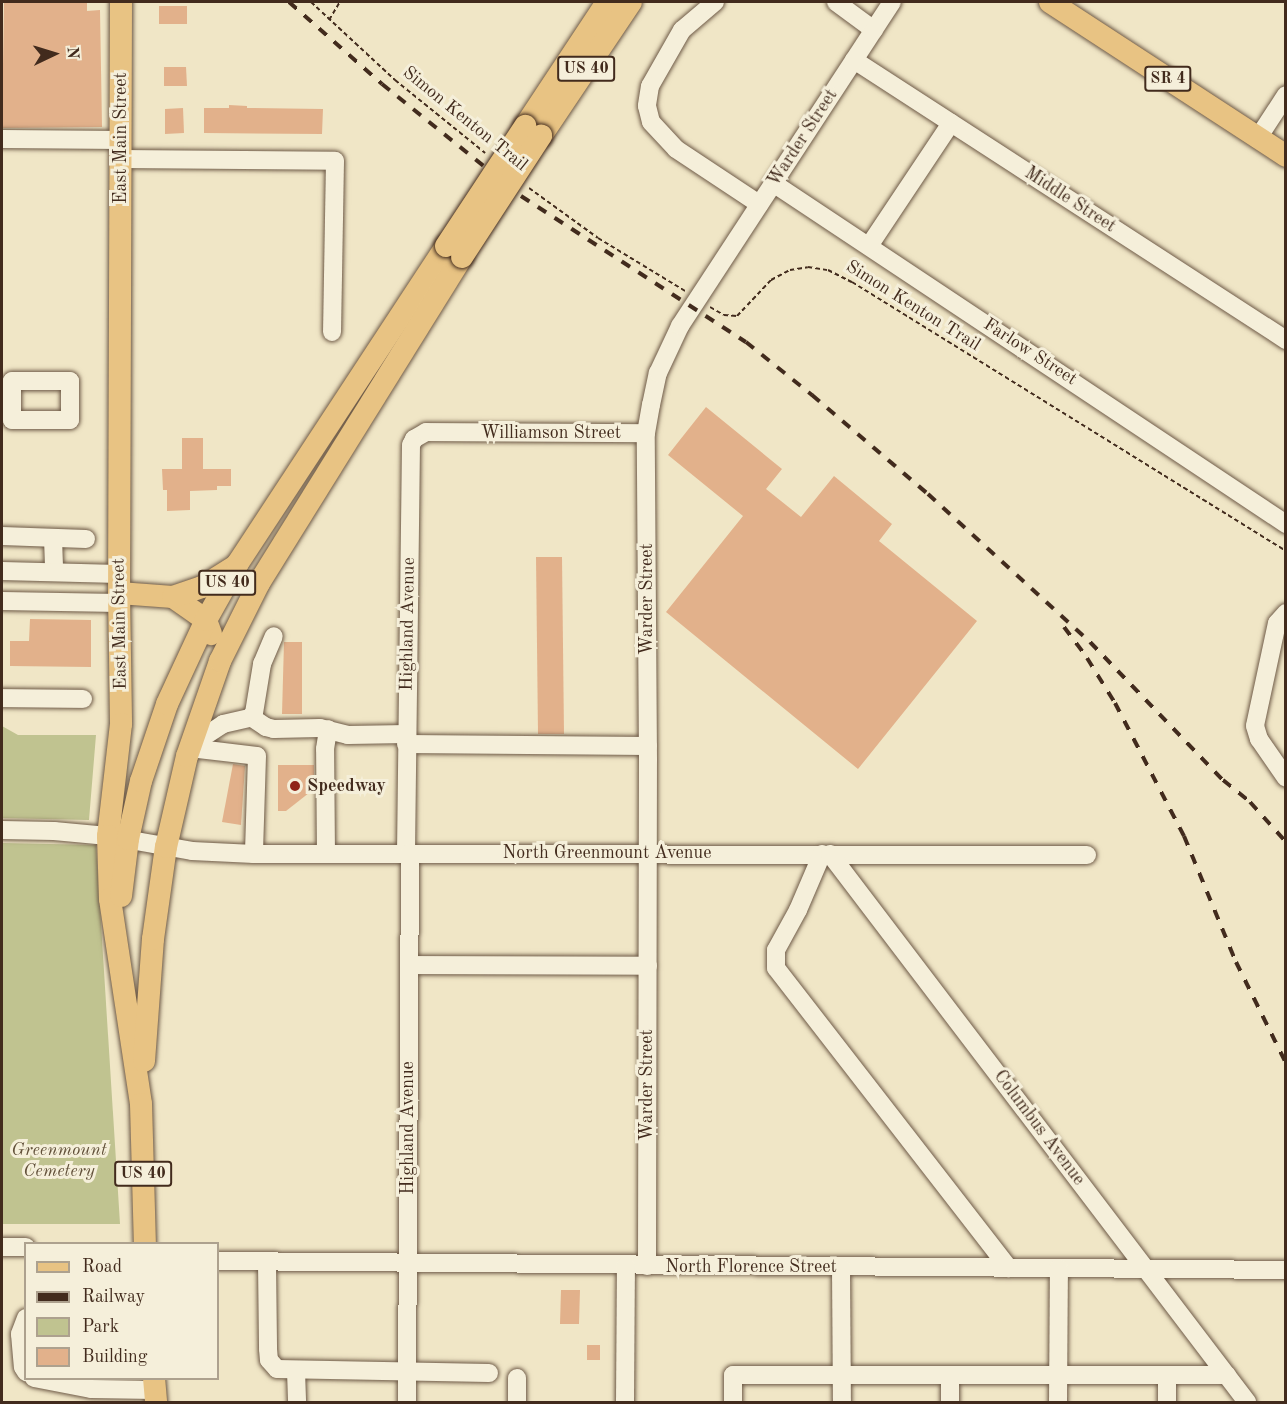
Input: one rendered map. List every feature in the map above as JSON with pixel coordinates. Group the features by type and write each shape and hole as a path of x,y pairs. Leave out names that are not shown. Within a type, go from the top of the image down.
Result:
{"main road":[{"name":"East Main Street","path":"121,2 116,146 122,724 118,838 110,899 141,1104 145,1242"},
{"name":"US 40","path":"118,838 141,781 167,705 206,620 238,563 454,252 533,131 607,2"},
{"name":"US 40","path":"533,131 631,2"},
{"name":"SR 4","path":"1050,2 1258,138 1284,151"},
{"name":"US 40","path":"141,1104 153,939 166,847 190,746 220,662 260,583 454,252"},
{"path":"119,590 173,597 202,587 238,563"},
{"path":"173,597 206,620 220,662"}],"street":[{"path":"715,2 682,30 650,86 647,106 651,122 676,149 759,204"},
{"path":"836,2 874,30"},
{"name":"Warder Street","path":"646,1266 648,746 646,433 658,373 680,326 892,2"},
{"name":"Middle Street","path":"854,60 1286,340"},
{"path":"1258,138 1286,95"},
{"path":"869,246 951,123"},
{"path":"2,139 116,146 236,160 335,161 332,332"},
{"name":"Farlow Street","path":"773,183 1286,524"},
{"name":"Highland Avenue","path":"407,1402 409,965 406,739 411,445 418,435 426,432 455,433"},
{"name":"Williamson Street","path":"455,433 646,433"},
{"path":"2,536 86,539"},
{"path":"53,538 54,572"},
{"path":"2,571 54,572 119,590"},
{"path":"2,601 119,590"},
{"path":"1286,613 1277,623 1255,726 1259,740 1286,778"},
{"path":"190,746 223,724 251,717 254,713 262,664 274,636"},
{"path":"2,698 83,699"},
{"path":"251,717 266,727 274,729 328,729 348,735 406,739 648,746"},
{"path":"326,854 325,749 328,729"},
{"path":"190,746 257,756 254,854"},
{"name":"North Greenmount Avenue","path":"2,830 54,831 118,838 166,847 254,854 1088,855"},
{"path":"826,854 776,950 776,968 1009,1268"},
{"name":"Columbus Avenue","path":"826,854 1247,1402"},
{"path":"409,965 648,966"},
{"path":"2,1247 24,1247"},
{"name":"North Florence Street","path":"219,1261 1286,1270"},
{"path":"267,1263 269,1360 277,1370 489,1373"},
{"path":"625,1402 626,1266"},
{"path":"841,1267 842,1402"},
{"path":"1058,1402 1059,1268"},
{"path":"24,1323 20,1334 24,1369"},
{"path":"296,1371 297,1402"},
{"path":"733,1402 733,1375 1059,1377 1227,1375"},
{"path":"950,1376 950,1402"},
{"path":"1167,1376 1167,1402"},
{"path":"517,1378 517,1402"},
{"path":"44,1380 91,1389 155,1390"}],"path":[{"name":"Simon Kenton Trail","path":"311,2 395,80 488,155"},
{"path":"329,20 340,2"},
{"name":"Simon Kenton Trail","path":"523,183 598,238 724,315 737,316 771,280 790,270 808,267 828,270 1286,551"}],"green space":[{"path":"2,726 18,735 96,735 89,820 2,818"},
{"name":"Greenmount Cemetery","path":"2,843 96,845 120,1224 2,1224"}],"building":[{"path":"4,2 87,2 87,11 100,10 102,127 2,128"},
{"path":"159,6 187,6 187,24 159,24"},
{"path":"164,67 186,67 187,86 164,86"},
{"path":"229,105 247,106 247,108 323,109 322,134 204,133 204,108 229,108"},
{"path":"183,108 184,133 165,134 165,109"},
{"path":"706,407 782,469 766,489 801,517 834,476 892,524 879,541 977,621 858,769 666,612 743,516 668,455"},
{"path":"182,438 203,438 203,469 231,469 231,486 217,486 217,490 190,491 190,510 167,511 167,490 163,490 162,469 182,469"},
{"path":"536,557 562,557 564,734 538,734"},
{"path":"30,619 91,620 91,667 10,666 10,641 29,641"},
{"path":"284,642 302,642 302,714 282,714"},
{"path":"233,764 245,766 241,825 222,822"},
{"path":"278,765 314,765 314,789 286,811 278,811"},
{"path":"561,1290 580,1290 579,1324 560,1324"},
{"path":"587,1345 600,1345 600,1360 587,1360"}],"railway":[{"path":"289,2 382,84 521,196 746,342 812,395 928,494 1090,642 1223,780 1250,802 1286,842"},
{"path":"1064,627 1087,658 1115,703 1184,836 1236,962 1286,1063"}],"place":[{"name":"Speedway","path":"295,786"}]}
